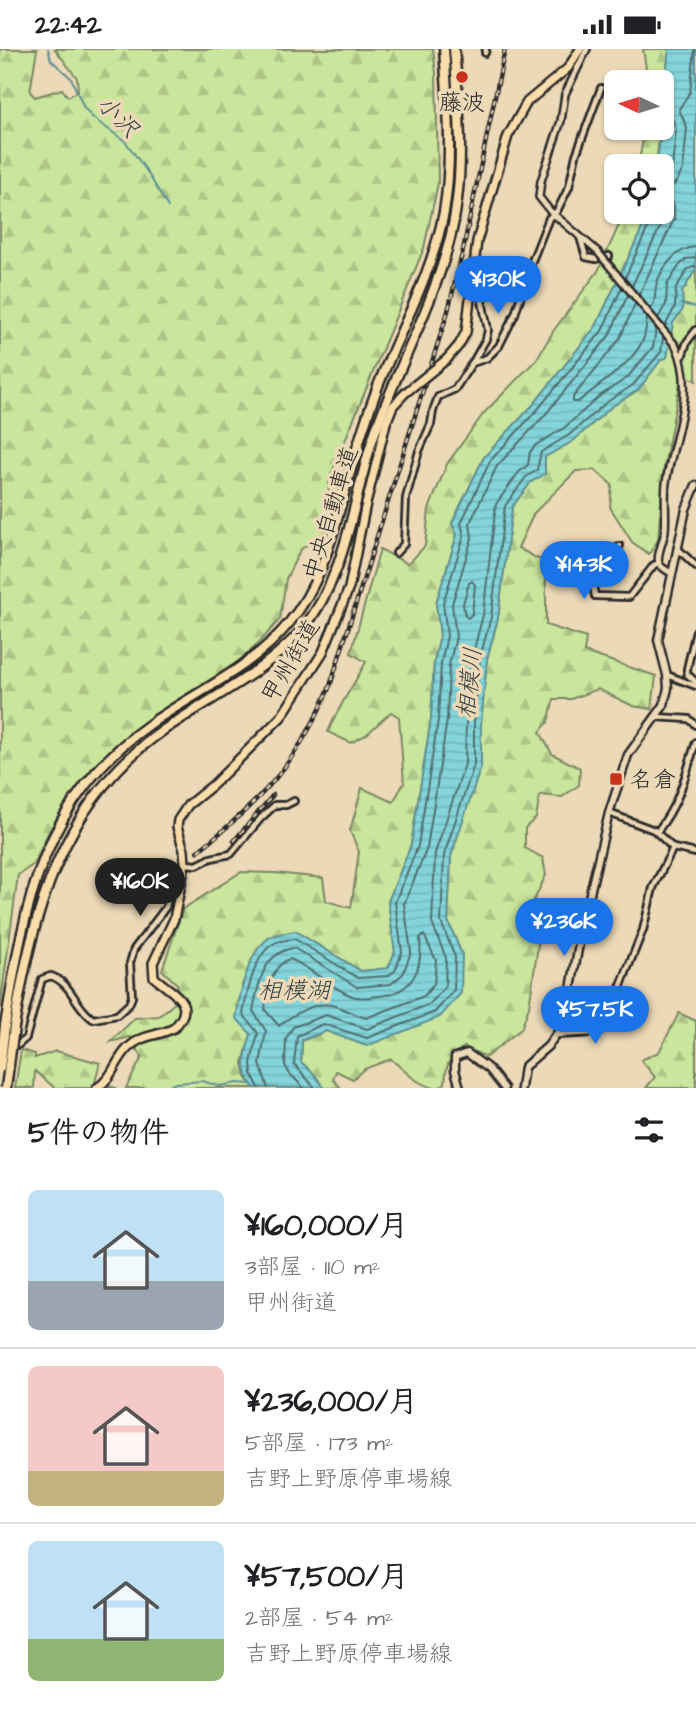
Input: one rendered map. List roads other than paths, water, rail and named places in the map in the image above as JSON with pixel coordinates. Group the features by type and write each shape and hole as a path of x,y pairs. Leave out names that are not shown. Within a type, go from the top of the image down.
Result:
{"highway":[{"name":"中央自動車道","path":"6,1088 10,1027 23,923 44,856 56,829 74,801 118,751 155,721 244,664 269,644 291,621 307,598 324,561 378,386 426,280 438,237 447,190 450,148 444,49"},
{"name":"中央自動車道","path":"0,1068 39,911 68,838 83,813 121,764 147,742 268,661 293,639 314,613 339,564 374,435 437,280 454,219 460,148 454,49"},
{"name":"甲州街道","path":"97,1088 108,1080 129,1048 149,1035 174,1028 183,1015 182,1000 157,981 152,973 173,919 185,864 177,827 181,814 281,717 323,652 349,588 365,508 386,423 393,406 447,359 466,332 473,272 485,209 514,122 534,94 568,68 580,49"}],"main road":[{"path":"521,1088 524,1067 557,1035 567,1014 582,926 609,813 628,755 664,705 668,688 667,675 658,640 686,509 696,485"},
{"path":"460,1088 455,1070 456,1057 467,1053 489,1069 504,1088"}],"street":[{"path":"587,49 565,94 561,121 539,190 541,201 597,251 676,346 682,357 687,385 686,407 666,480 665,532 659,563"},
{"path":"472,363 487,358 499,346 515,314 532,261 553,214 569,187 576,155 601,88"},
{"path":"579,235 586,257 596,259 609,256"},
{"path":"396,553 404,544 405,498 438,397 455,389 486,339 488,330 477,276 473,272"},
{"path":"682,357 696,330"},
{"path":"620,546 600,560 593,586 595,596 629,597 654,565 659,563"},
{"path":"677,548 696,566"},
{"path":"659,563 671,573"},
{"path":"696,631 687,674 696,684"},
{"path":"667,675 696,684"},
{"path":"656,717 696,718"},
{"path":"689,719 696,725"},
{"path":"657,832 681,792 696,742"},
{"path":"185,864 197,865 211,858 231,854 275,805 286,806 294,801"},
{"path":"609,813 657,832 673,848 696,853"},
{"path":"557,1035 594,1033 609,1026 616,998 643,930 653,888 673,848"},
{"path":"0,1046 18,1045 26,1038 42,979 51,976 64,982 83,1011 93,1019 106,1018 123,1011 132,997 130,963 134,949 166,907 170,890 180,886"}],"water":[{"name":"相模湖","path":"669,49 696,49 696,269 682,292 683,309 673,323 667,357 660,361 638,390 611,407 573,441 545,457 545,474 531,482 512,507 498,618 487,659 481,724 481,766 451,856 448,921 462,955 461,993 440,1017 367,1046 326,1031 302,1040 301,1062 324,1088 254,1088 245,1068 251,1034 236,1018 246,975 261,945 269,938 295,931 361,971 388,968 395,952 388,902 411,845 431,719 434,662 440,635 436,603 457,535 452,523 484,457 533,405 596,326 644,224 674,224 674,154 658,154 660,140 674,140 674,70 667,70"}],"waterway":[{"name":"小沢","path":"48,49 51,60 71,78 84,108 94,119 125,141 168,207"},
{"path":"680,304 696,307"},
{"path":"164,1088 176,1083 202,1081 219,1086 251,1084"}],"railway":[{"path":"198,851 241,814 276,778 305,737 330,686 448,311 505,49"},
{"path":"234,841 273,795"}],"place":[{"name":"藤波","path":"462,77"},
{"name":"名倉","path":"616,779"}],"water label":[{"name":"相模川","path":"469,683"}]}
